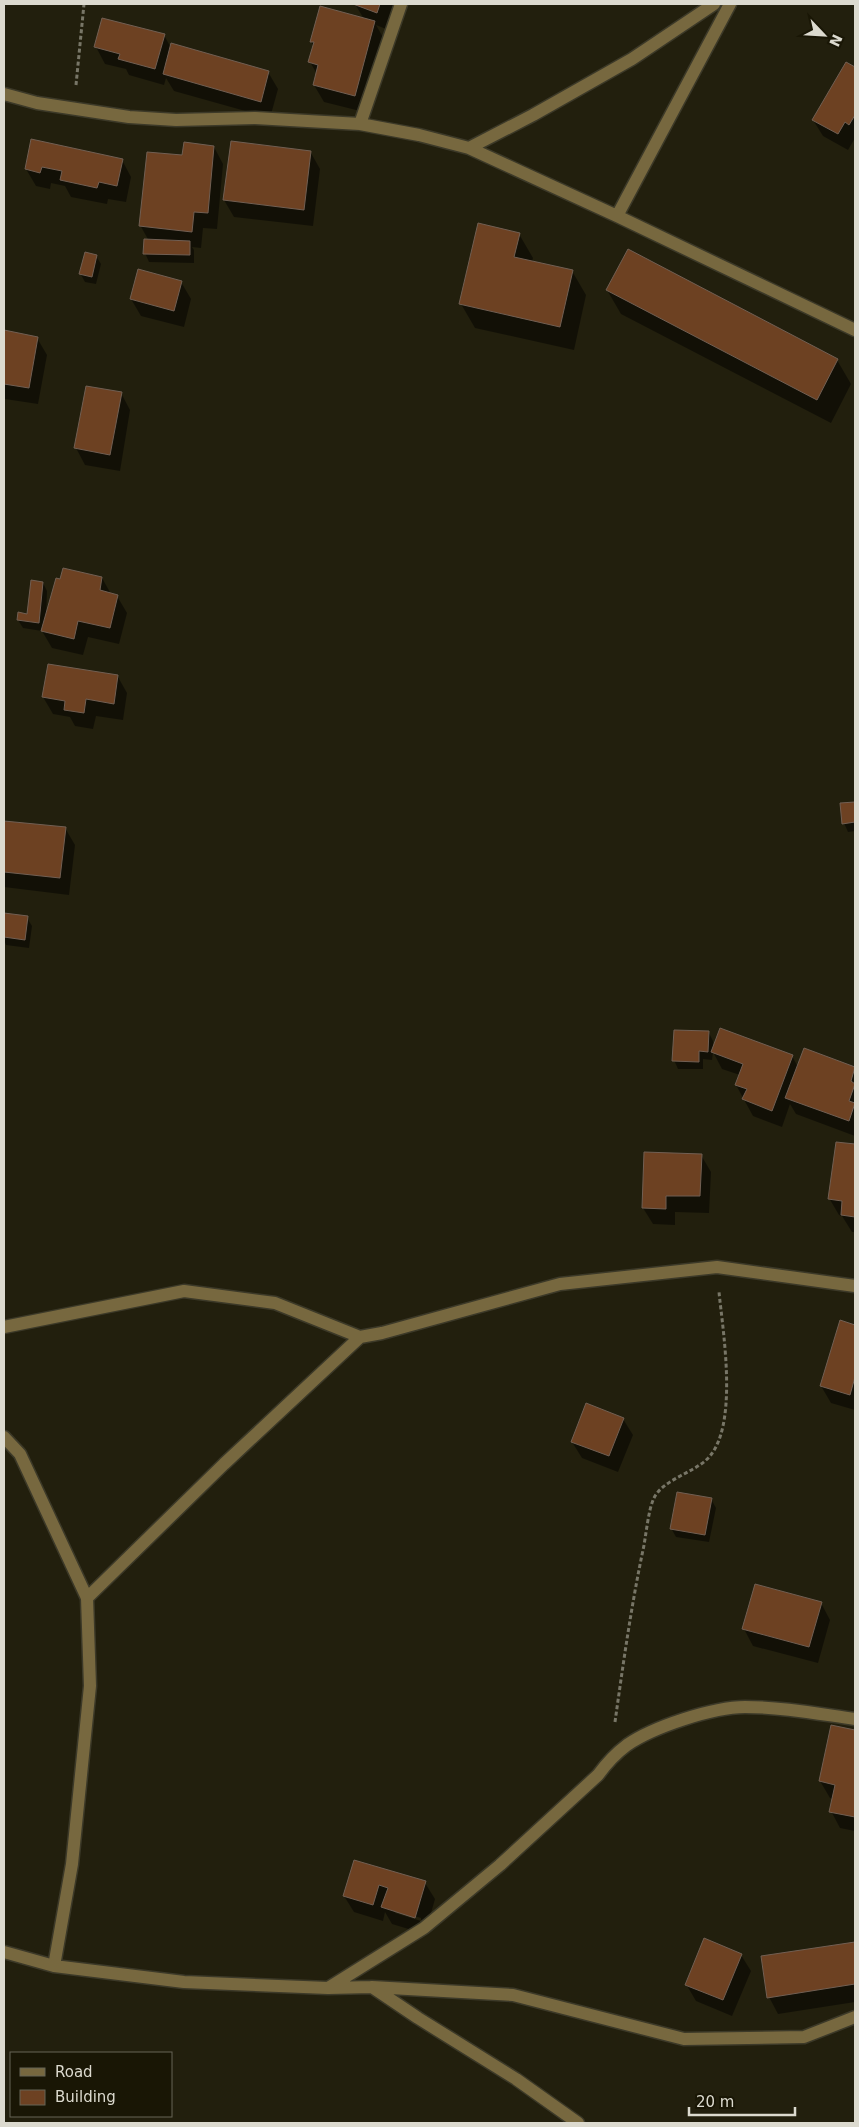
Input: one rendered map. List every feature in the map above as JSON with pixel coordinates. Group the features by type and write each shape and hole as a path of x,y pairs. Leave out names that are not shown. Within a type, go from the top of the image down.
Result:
{"street":[{"path":"360,124 400,4"},
{"path":"469,148 533,115 632,59 714,4"},
{"path":"617,216 730,4"},
{"path":"4,94 37,103 129,117 176,120 255,118 360,124 419,135 469,148 617,216 855,330"},
{"path":"4,1327 184,1292 275,1303 360,1337 382,1333 560,1284 717,1267 855,1286"},
{"path":"87,1598 224,1464 360,1337"},
{"path":"4,1437 20,1454 87,1598 89,1696 72,1864 54,1966"},
{"path":"328,1988 424,1928 500,1865 598,1775 609,1761 627,1745 661,1728 712,1711 753,1708 855,1718"},
{"path":"4,1952 54,1966 184,1982 328,1988 372,1987 513,1995 684,2039 804,2037 855,2017"},
{"path":"372,1987 516,2079 578,2123"}],"path":[{"path":"74,108 84,4"},
{"path":"609,1761 632,1607 654,1498 667,1484 706,1460 718,1446 722,1433 727,1372 717,1267"}],"building":[{"path":"353,4 380,4 377,13"},
{"path":"320,6 375,21 355,96 313,85 318,65 308,62 314,42 310,42"},
{"path":"102,18 165,34 155,69 118,59 120,54 94,47"},
{"path":"171,43 269,71 261,102 163,74"},
{"path":"846,62 855,67 855,115 849,125 845,122 838,134 812,120"},
{"path":"31,139 123,159 117,186 99,182 97,188 60,180 62,171 42,167 40,173 25,169"},
{"path":"231,141 311,151 304,210 223,200"},
{"path":"184,142 214,146 208,213 194,212 192,232 139,226 147,152 182,155"},
{"path":"478,223 520,233 514,257 573,270 560,327 459,304"},
{"path":"144,239 190,241 190,255 143,254"},
{"path":"628,249 838,359 817,400 606,290"},
{"path":"85,252 97,255 92,277 79,274"},
{"path":"138,269 182,281 174,311 130,299"},
{"path":"4,330 38,337 29,388 4,384"},
{"path":"86,386 122,392 110,455 74,448"},
{"path":"63,568 102,577 100,590 118,595 110,628 78,621 74,639 41,631 56,578 60,579"},
{"path":"31,580 43,582 39,623 17,620 18,612 27,614"},
{"path":"48,664 118,675 114,704 86,699 84,713 64,710 65,701 42,697"},
{"path":"855,802 855,822 842,824 840,803"},
{"path":"4,821 66,827 60,878 4,872"},
{"path":"4,913 28,916 25,940 4,937"},
{"path":"720,1028 793,1055 772,1111 742,1099 747,1089 735,1085 743,1064 711,1052"},
{"path":"674,1030 709,1031 708,1052 699,1051 699,1062 672,1061"},
{"path":"804,1048 855,1067 851,1081 855,1084 849,1101 855,1103 849,1121 785,1098"},
{"path":"836,1142 855,1144 855,1217 841,1215 842,1201 828,1199"},
{"path":"644,1152 702,1154 700,1196 666,1196 666,1209 642,1208"},
{"path":"840,1320 855,1325 855,1377 850,1395 820,1386"},
{"path":"586,1403 624,1418 609,1456 571,1442"},
{"path":"677,1492 712,1498 705,1535 670,1529"},
{"path":"755,1584 822,1602 809,1647 742,1629"},
{"path":"831,1725 855,1730 855,1817 829,1812 835,1785 819,1781"},
{"path":"354,1860 426,1881 415,1918 381,1907 388,1888 379,1885 373,1905 343,1896"},
{"path":"704,1938 742,1954 723,2000 685,1985"},
{"path":"855,1942 855,1984 767,1998 761,1956"}]}
